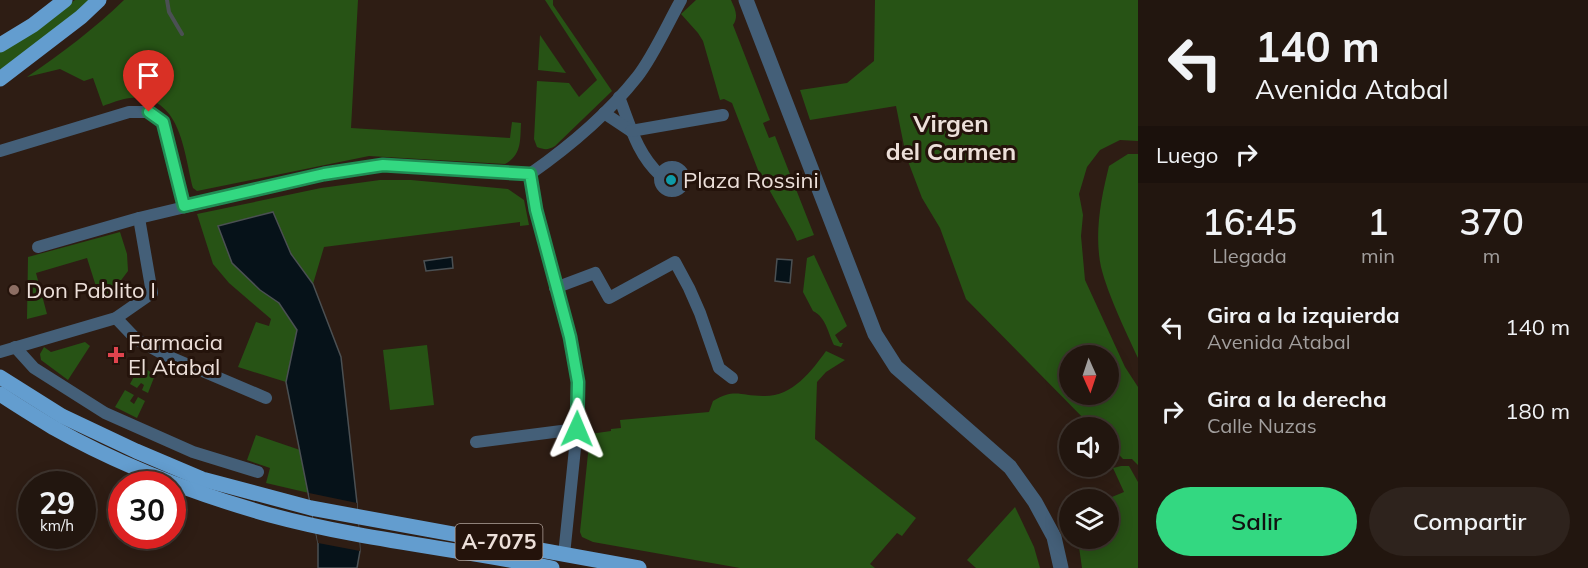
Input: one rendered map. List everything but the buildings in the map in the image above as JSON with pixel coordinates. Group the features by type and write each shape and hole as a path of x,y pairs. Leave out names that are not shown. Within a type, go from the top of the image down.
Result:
{"main road":[{"path":"0,45 33,25 65,0"},
{"path":"0,79 81,17 99,0"},
{"name":"A-7075","path":"0,377 62,416 202,479 311,508 639,568"},
{"name":"A-7075","path":"0,394 55,429 125,463 197,492 270,515 315,526 552,568"}],"street":[{"path":"38,247 184,206 324,174 383,165 530,174 561,152 604,113 639,75 681,0"},
{"path":"746,0 875,334 896,367 1010,467 1035,502 1054,537 1061,568"},
{"path":"619,97 631,131 649,165 660,175"},
{"path":"0,151 129,112 149,112 163,122 184,206"},
{"path":"604,113 631,131 723,115"},
{"path":"530,174 536,210 555,288 570,337 578,382 577,429 564,555"},
{"path":"0,352 116,318 152,293 139,218"},
{"path":"555,288 595,273 609,298 675,262 697,305 719,368 732,378"},
{"path":"116,318 136,339 165,356 266,398"},
{"path":"0,343 15,347 34,368 105,413 193,452 258,472"},
{"path":"476,442 577,429"}],"green space":[{"path":"75,0 89,0 0,70 0,52"},
{"path":"124,0 358,0 351,128 510,138 512,122 521,123 517,152 505,164 369,156 197,191 193,188 183,143 177,128 170,115 160,105 147,99 130,98 103,106 93,78 84,81 60,69 27,77 101,21"},
{"path":"545,0 553,0 553,5 612,91 555,146 542,149 537,147 534,139 537,81 569,83 579,97 597,80"},
{"path":"696,0 731,0 736,16 733,25 770,120 763,123 769,138 775,136 814,235 797,241 758,170 732,103 724,99 720,100 703,41 681,14"},
{"path":"875,0 1138,0 1138,141 1120,140 1100,150 1087,167 1079,194 1083,215 1081,236 1085,280 1115,345 1059,345 1059,393 966,299 940,228 922,198 906,156 896,106 810,120 800,90 847,83 874,61"},
{"path":"540,35 566,73 538,70"},
{"path":"1128,154 1138,154 1138,358 1104,278 1098,242 1101,203 1109,166"},
{"path":"380,180 411,180 508,189 524,200 529,225 520,226 520,222 324,247 313,284 291,254 273,212 260,290 279,303 297,330 286,382 238,367 256,322 269,326 271,319 229,283 213,264 197,214 321,188"},
{"path":"120,232 127,254 128,271 113,291 100,299 87,258 36,273 47,314 27,319 28,257"},
{"path":"814,255 847,326 835,335 840,343 843,343 841,347 834,345 824,321 813,311 803,292 807,258"},
{"path":"85,342 90,346 68,380 41,360 40,354 44,347 51,352"},
{"path":"427,345 434,405 390,410 383,350"},
{"path":"826,351 845,360 826,372 817,382 815,439 916,518 902,536 897,533 870,564 875,568 740,568 593,542 582,537 580,532 590,434 621,428 620,420 709,412 713,401 727,395 763,396 783,392 800,382"},
{"path":"1119,354 1138,387 1138,465 1132,459 1123,459 1119,455 1119,417 1082,417 1070,405 1119,405"},
{"path":"140,365 155,375 148,393 142,390 144,385 141,383 137,388 130,384"},
{"path":"125,390 134,395 130,401 134,404 138,397 145,401 137,418 115,407"},
{"path":"256,435 300,450 309,493 266,483 270,468 247,460"},
{"path":"1119,466 1129,466 1138,482 1138,568 1082,568 1079,549 1119,549 1119,494 1124,492 1117,477 1119,477"},
{"path":"1015,507 1034,547 1040,568 976,568 967,560"}],"shaded area":[{"path":"273,212 291,254 313,284 341,357 357,503 360,551 357,568 318,568 318,543 286,382 297,330 279,303 260,290 232,263 218,226"},
{"path":"452,257 453,268 426,271 424,261"},
{"path":"777,259 792,260 790,283 775,281"}],"pier":[{"path":"309,493 357,503 360,551 318,543"}],"waterway":[{"path":"167,0 169,12 182,34"}],"place":[{"name":"Plaza Rossini","path":"671,180"},
{"name":"Don Pablito I","path":"14,290"},
{"name":"Farmacia El Atabal","path":"116,355"}],"district":[{"name":"Virgen del Carmen","path":"951,138"}],"route":[{"path":"149,112 163,122 184,206 324,174 383,165 530,174 536,210 555,288 570,337 578,382 577,429"}]}
